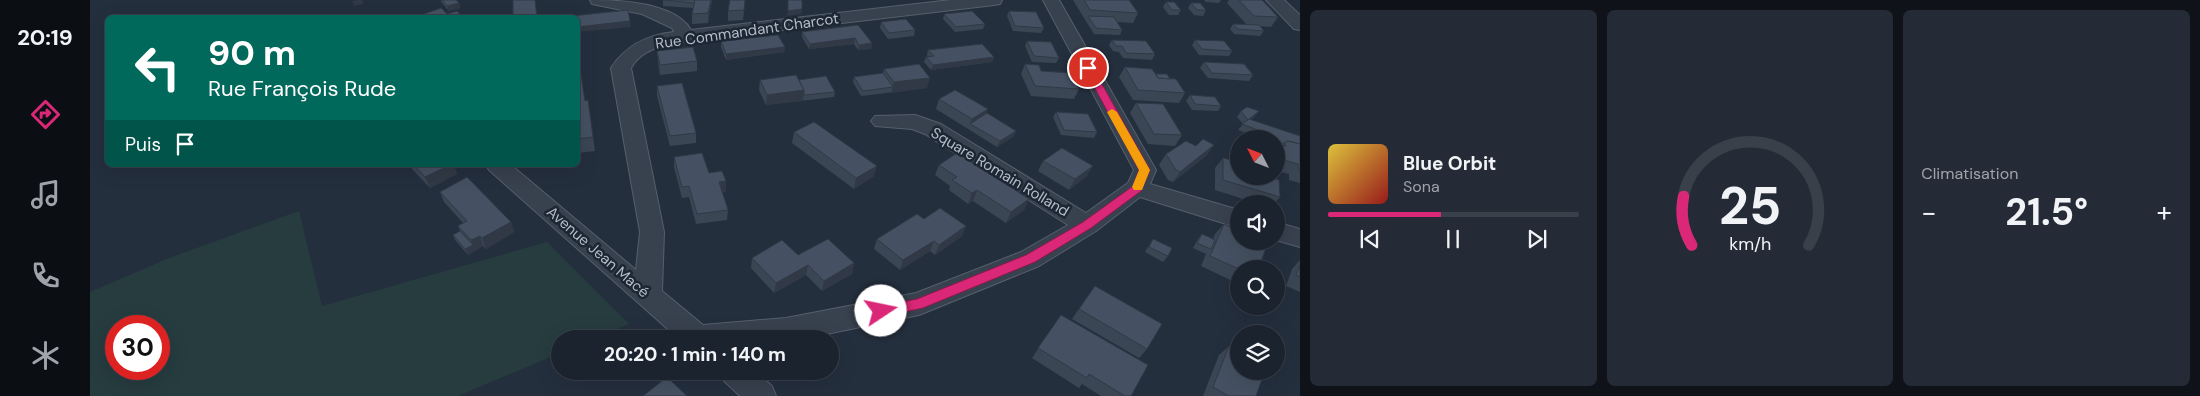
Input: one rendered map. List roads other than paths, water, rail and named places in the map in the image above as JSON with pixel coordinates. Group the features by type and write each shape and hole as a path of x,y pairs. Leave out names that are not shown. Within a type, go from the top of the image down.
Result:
{"street":[{"path":"598,0 647,10 680,25 685,36"},
{"name":"Rue Commandant Charcot","path":"648,295 652,232 621,68 627,56 643,45 663,39 994,0"},
{"path":"786,330 919,304 1030,259 1087,225 1137,188 1144,170 1051,0"},
{"path":"1274,0 1300,25"},
{"name":"Square Romain Rolland","path":"882,121 914,122 933,129 1087,225"},
{"name":"Avenue Jean Macé","path":"499,167 689,330"},
{"path":"1137,188 1230,216"},
{"path":"1285,234 1300,238"},
{"path":"744,380 761,396"}]}
